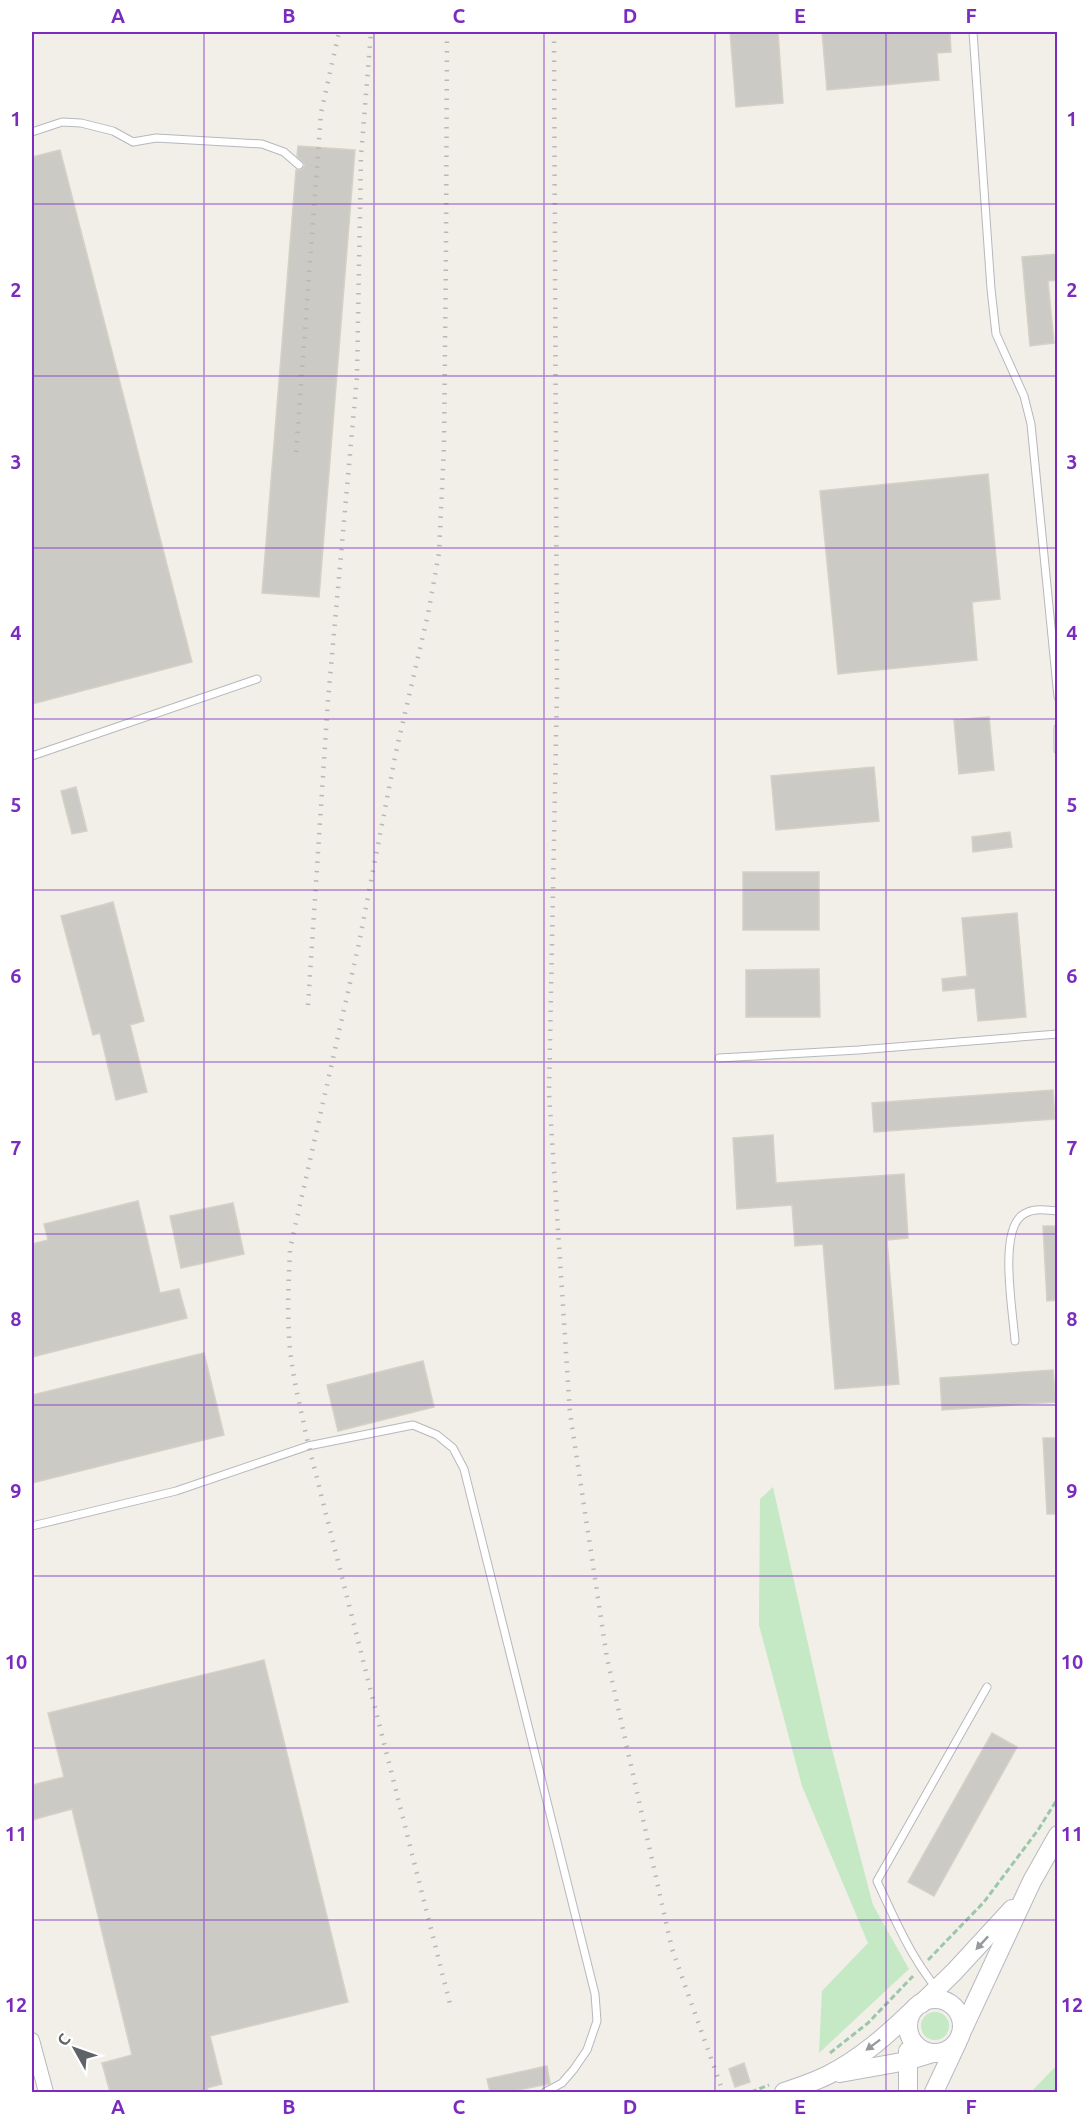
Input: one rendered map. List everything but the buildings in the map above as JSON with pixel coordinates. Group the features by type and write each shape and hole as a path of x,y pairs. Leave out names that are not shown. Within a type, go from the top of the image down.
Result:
{"main road":[{"path":"934,2092 1032,1881 1058,1835"},
{"path":"826,2076 853,2061 880,2040 936,1989 1002,1922 1032,1881"},
{"path":"908,2092 907,2061 909,2031 911,2015 918,2006 931,2000 941,2000 951,2004 958,2011 962,2020 960,2036 942,2053 924,2051 916,2046 909,2031"},
{"path":"779,2088 826,2076 907,2061 933,2053"}],"street":[{"path":"32,2040 46,2092"}],"lane":[{"path":"973,32 996,334 1024,396 1031,424 1058,697"},
{"path":"32,132 62,123 81,123 113,131 133,142 156,138 262,144 284,152 298,165"},
{"path":"32,756 257,678"},
{"path":"1058,728 1058,750"},
{"path":"719,1058 1058,1035"},
{"path":"1015,1341 1008,1250 1011,1230 1021,1216 1036,1209 1058,1211"},
{"path":"32,1526 176,1491 308,1446 413,1425 438,1435 453,1448 464,1469 595,1994 597,2021 587,2050 562,2083 545,2092"},
{"path":"951,2004 936,1989 907,1944 877,1881 987,1687"}],"path":[{"path":"825,2057 868,2023 984,1902 1038,1830 1058,1798"},
{"path":"752,2092 779,2088"}],"green space":[{"path":"773,1487 829,1738 873,1905 909,1969 819,2053 822,1991 868,1943 802,1786 759,1625 760,1499"},
{"path":"935,2012 945,2016 949,2026 945,2036 935,2040 925,2036 921,2026 925,2016"},
{"path":"1057,2065 1057,2092 1031,2092"}],"railway":[{"path":"296,452 321,113 339,32"},
{"path":"308,1005 328,700 357,376 361,156 371,32"},
{"path":"447,32 444,447 439,553 428,614 396,752 359,943 290,1249 288,1312 291,1360 307,1439 450,2004"},
{"path":"554,32 557,689 549,1093 570,1413 607,1658 672,1949 723,2092"}]}
